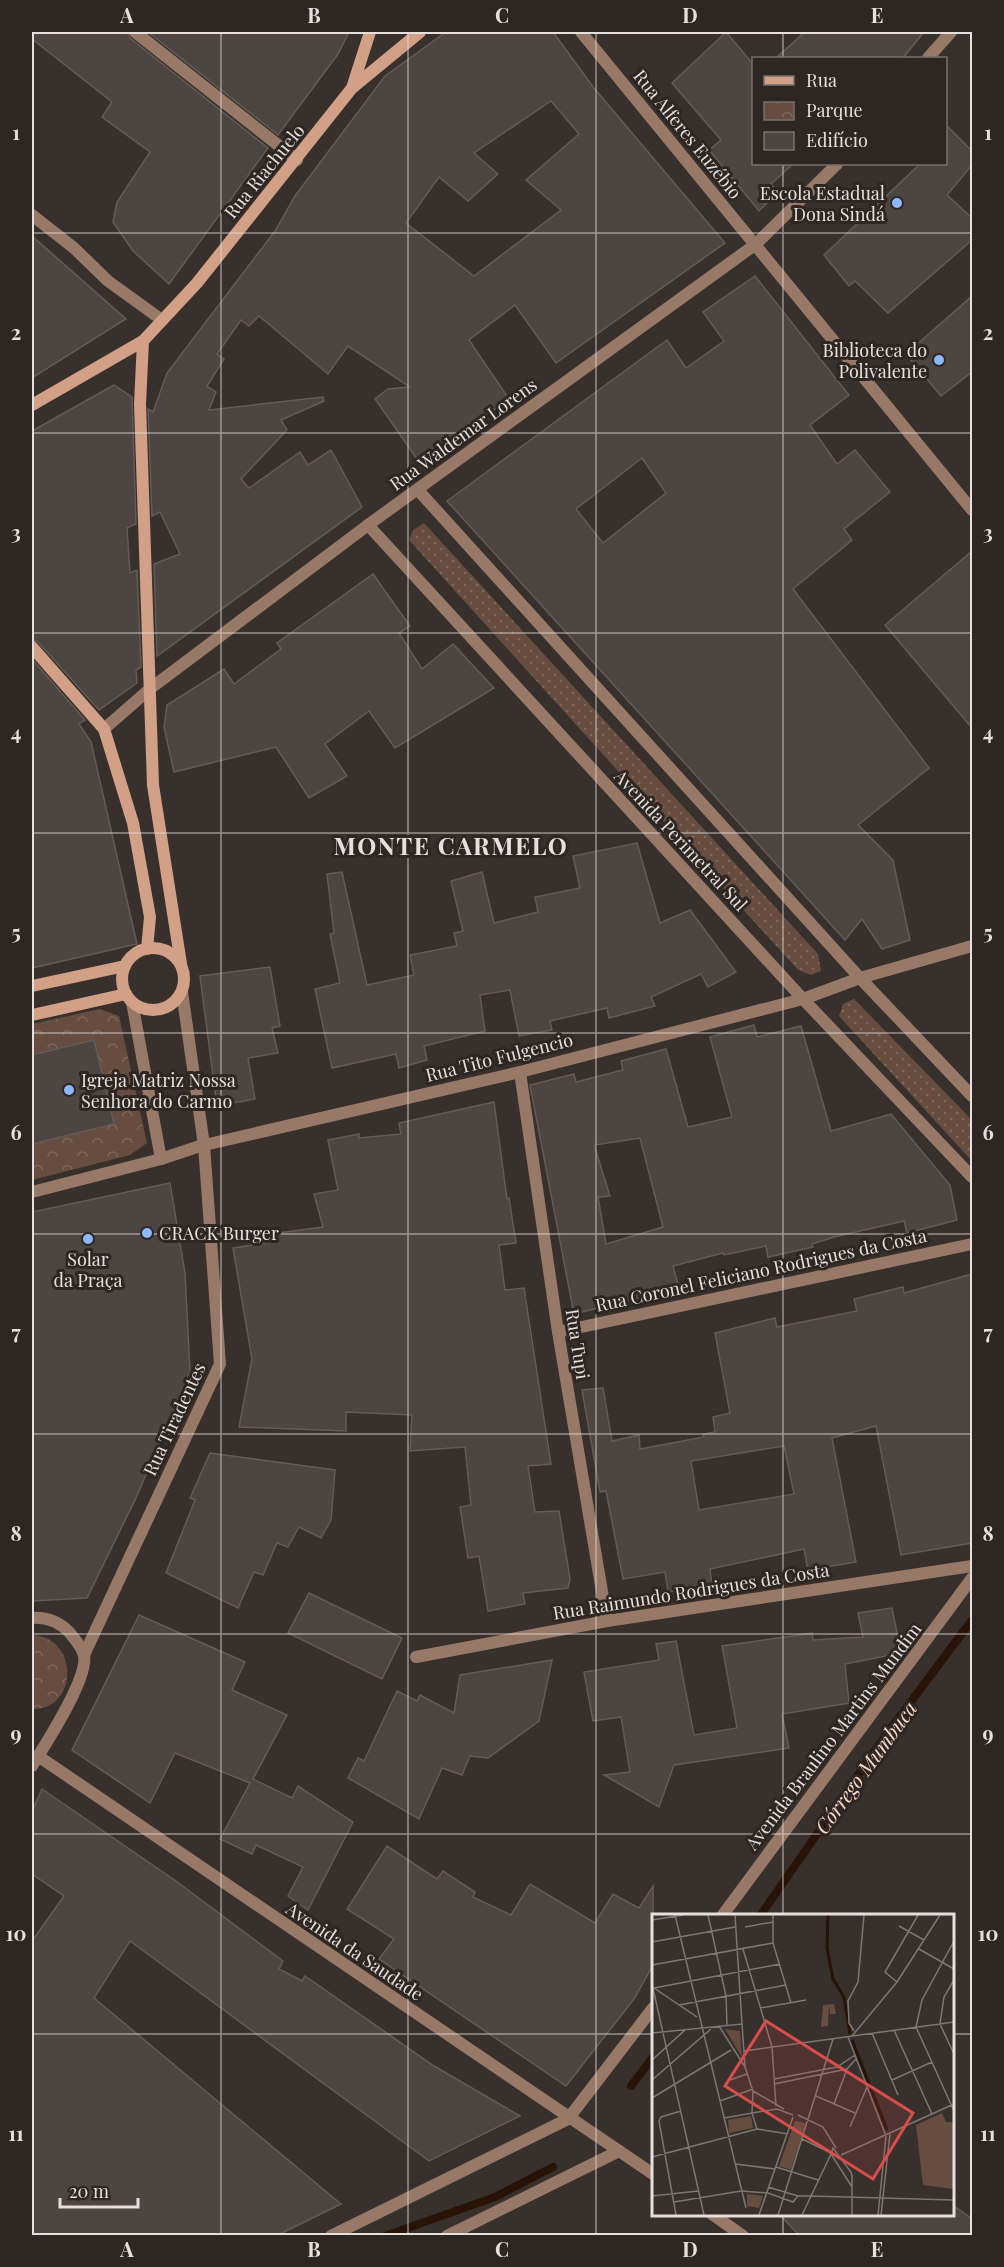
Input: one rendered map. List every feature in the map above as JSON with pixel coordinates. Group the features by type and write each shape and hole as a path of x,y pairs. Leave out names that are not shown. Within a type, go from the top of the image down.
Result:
{"main road":[{"path":"352,88 370,32"},
{"name":"Rua Riachuelo","path":"32,405 143,342 197,283 352,88 420,32"},
{"path":"143,342 140,404 153,785 184,978 182,992 169,1006 150,1010 129,998 122,980 125,966 134,955 147,949 160,949 172,954 181,964"},
{"path":"32,647 104,729 133,823 150,917 147,949"},
{"path":"32,986 125,966"},
{"path":"32,1015 129,998"}],"street":[{"path":"135,32 297,160"},
{"name":"Rua Alferes Euzébio","path":"581,32 972,510"},
{"path":"929,57 951,32"},
{"name":"Rua Waldemar Lorens","path":"104,729 151,688 368,525 756,244 836,165"},
{"path":"32,214 74,248 108,281 162,320"},
{"path":"418,490 860,978 972,1096"},
{"name":"Avenida Perimetral Sul","path":"368,525 803,999 972,1177"},
{"name":"Rua Tito Fulgencio","path":"32,1192 161,1159 204,1145 520,1072 803,999 860,978 972,946"},
{"name":"Rua Tiradentes","path":"35,1761 80,1683 84,1655 220,1364 204,1145 182,992"},
{"path":"129,998 161,1159"},
{"name":"Rua Tupi","path":"520,1072 558,1332 607,1621"},
{"name":"Rua Coronel Feliciano Rodrigues da Costa","path":"558,1332 972,1244"},
{"name":"Rua Raimundo Rodrigues da Costa","path":"416,1658 607,1621 972,1566"},
{"name":"Avenida Braulino Martins Mundim","path":"723,1914 972,1578"},
{"path":"32,1618 45,1617 62,1625 75,1639 84,1655"},
{"name":"Avenida da Saudade","path":"35,1761 652,2173"},
{"path":"331,2235 572,2122 652,2009"},
{"path":"447,2235 619,2151"},
{"path":"715,2216 743,2235"}],"green space":[{"path":"424,523 818,954 821,971 811,975 798,970 409,540 413,530"},
{"path":"854,999 972,1120 972,1161 839,1016 843,1004"},
{"path":"100,1009 119,1016 147,1143 130,1155 32,1180 32,1024"},
{"path":"32,1635 48,1639 59,1648 65,1660 67,1674 65,1687 58,1699 47,1706 32,1709"}],"building":[{"path":"32,32 127,32 130,38 268,148 169,284 133,251 113,222 117,202 150,152 102,117 112,102 32,39"},
{"path":"148,32 349,32 338,54 278,135"},
{"path":"446,32 553,32 594,88 725,243 556,363 515,305 469,340 509,399 419,462 375,399 388,389 410,387 348,346 328,374 259,316 249,326 241,320 217,354 224,359 207,386 216,392 209,410 323,397 324,401 281,420 287,430 241,479 249,488 300,452 308,465 331,450 362,507 157,656 154,564 180,554 160,512 152,516 148,409 153,412 167,373 275,231 295,196 385,76","holes":["551,101 579,134 526,180 561,210 474,276 406,223 439,177 468,201 498,174 474,153"]},
{"path":"726,32 752,63 752,165 792,165 771,184 778,192 759,211 709,150 721,140 672,83"},
{"path":"805,32 924,32 904,57 777,57"},
{"path":"947,126 972,151 972,165 947,195 972,218 972,240 888,313 855,281 849,286 824,255 919,165 947,165"},
{"path":"32,236 126,319 32,378"},
{"path":"755,276 849,395 810,425 837,464 855,450 890,492 844,529 852,540 793,589 929,768 858,825 893,860 910,940 882,949 862,919 845,940 447,501 667,340 686,368 724,341 703,312","holes":["642,458 666,493 603,543 576,509"]},
{"name":"Biblioteca do Polivalente","path":"972,296 972,372 941,396 906,354"},
{"path":"114,385 132,397 136,524 127,528 130,573 137,570 141,667 136,670 137,683 99,710 38,642 32,639 32,431"},
{"path":"972,551 972,728 885,625"},
{"path":"373,574 410,626 399,633 422,669 453,644 494,688 395,748 369,711 325,744 347,776 309,798 276,747 174,772 164,727 167,705 224,669 234,684 281,649 277,643"},
{"path":"32,659 85,720 79,724 91,742 137,944 32,968"},
{"path":"637,843 660,923 690,910 736,972 708,987 701,974 651,997 655,1006 609,1018 607,1008 550,1021 552,1030 519,1036 510,990 480,995 485,1031 424,1046 427,1060 399,1068 396,1054 332,1068 315,989 340,983 330,934 334,933 327,874 342,872 367,985 414,975 410,955 457,946 454,933 463,931 451,881 482,872 494,923 538,912 535,897 580,888 573,856"},
{"path":"270,967 280,1026 272,1028 278,1053 248,1058 255,1099 217,1106 200,976"},
{"path":"754,1025 757,1037 801,1026 831,1131 891,1114 950,1185 957,1220 907,1233 904,1221 834,1237 812,1244 813,1247 768,1257 766,1246 724,1255 723,1253 673,1266 679,1288 574,1314 530,1085 574,1074 576,1082 623,1070 621,1061 666,1049 688,1127 732,1117 710,1037","holes":["640,1138 663,1227 606,1244 598,1197 610,1196 594,1145"]},
{"name":"Igreja Matriz Nossa Senhora do Carmo","path":"94,1040 114,1124 32,1144 32,1055"},
{"path":"494,1102 507,1199 509,1198 516,1243 499,1245 505,1290 524,1288 551,1464 528,1466 535,1512 559,1511 570,1579 568,1588 523,1593 525,1604 488,1611 479,1556 468,1558 460,1507 471,1505 465,1447 410,1451 412,1415 346,1412 346,1431 239,1427 252,1359 233,1248 271,1242 271,1234 323,1227 314,1194 338,1190 328,1140 359,1134 359,1138 401,1134 399,1123"},
{"path":"170,1183 185,1273 190,1372 136,1498 87,1598 32,1601 32,1212"},
{"path":"972,1274 972,1543 901,1555 876,1426 832,1438 856,1562 808,1570 804,1549 710,1569 712,1585 668,1592 665,1572 623,1579 606,1491 600,1492 582,1390 603,1388 612,1441 639,1435 640,1449 704,1437 703,1434 715,1432 713,1417 730,1413 715,1333 775,1318 777,1327 857,1311 854,1299 903,1287 904,1293","holes":["784,1446 794,1494 699,1510 691,1461"]},
{"path":"210,1453 335,1470 331,1520 321,1538 299,1527 288,1547 277,1543 263,1575 254,1572 238,1608 166,1573 195,1500 190,1498"},
{"path":"309,1593 402,1638 382,1679 288,1633"},
{"path":"892,1608 901,1653 845,1664 849,1703 782,1714 789,1748 674,1765 659,1807 604,1775 630,1772 621,1717 593,1721 584,1672 659,1660 656,1644 676,1641 694,1735 737,1728 722,1646 812,1633 813,1640 863,1637 858,1613"},
{"path":"139,1615 245,1662 232,1690 287,1715 253,1779 292,1798 298,1786 353,1822 308,1910 288,1896 303,1867 256,1845 252,1854 220,1839 250,1783 175,1753 150,1803 72,1750"},
{"path":"552,1660 539,1721 488,1758 470,1756 462,1775 442,1768 419,1819 348,1778 358,1758 364,1761 397,1691 417,1701 420,1695 454,1713 460,1675"},
{"path":"42,1789 176,1881 283,1961 279,1969 302,1981 305,1976 434,2066 520,2116 429,2161 130,1941 94,1998 341,2204 278,2235 32,2235 32,1941 64,1896 32,1874 32,1812"},
{"path":"387,1846 437,1879 443,1871 475,1892 473,1897 511,1915 530,1884 595,1923 613,1894 639,1908 653,1886 652,1967 634,1999 566,2086 379,1959 394,1939 347,1909"},
{"path":"953,2205 972,2219 972,2235 799,2235 781,2216 953,2216"}],"waterway":[{"name":"Córrego Mumbuca","path":"761,1914 883,1739 972,1620"},
{"name":"Córrego Mumbuca","path":"631,2086 652,2058"},
{"name":"Córrego Mumbuca","path":"385,2236 495,2197 553,2167"}],"place":[{"name":"Escola Estadual Dona Sindá","path":"897,203"},
{"name":"Biblioteca do Polivalente","path":"939,360"},
{"name":"Igreja Matriz Nossa Senhora do Carmo","path":"69,1090"},
{"name":"CRACK Burger","path":"147,1233"},
{"name":"Solar da Praça","path":"88,1239"}],"district":[{"name":"MONTE CARMELO","path":"451,845"}]}
